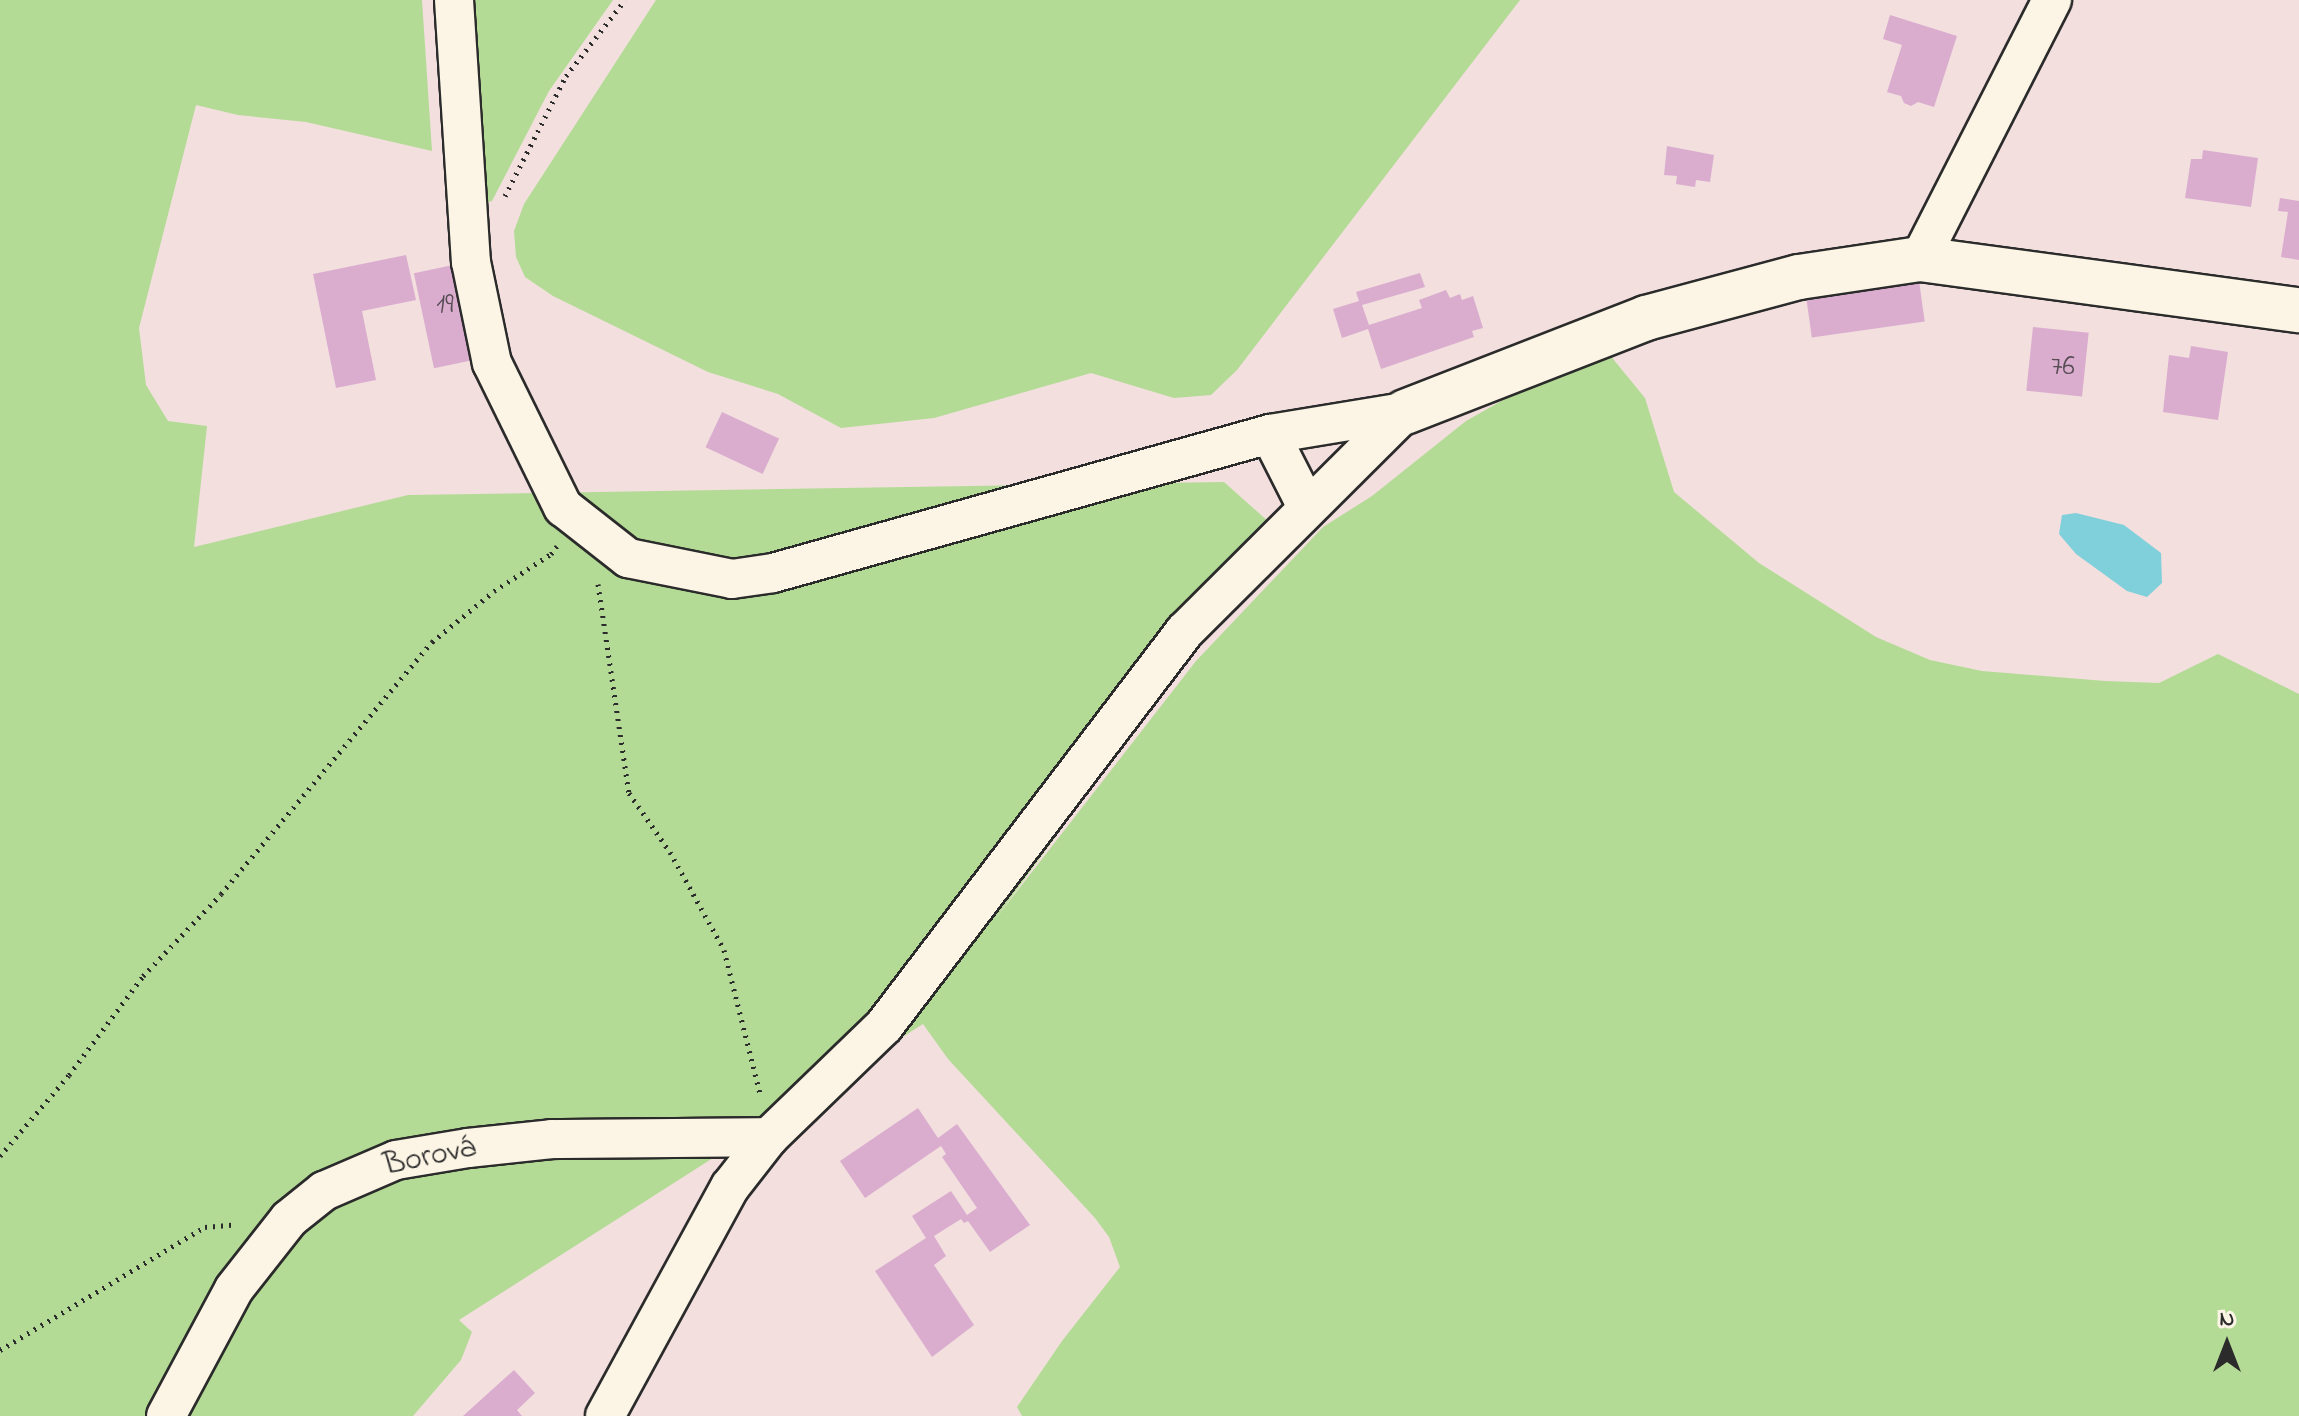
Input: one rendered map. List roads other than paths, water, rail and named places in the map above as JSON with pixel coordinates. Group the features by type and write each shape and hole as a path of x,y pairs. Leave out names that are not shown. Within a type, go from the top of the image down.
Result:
{"street":[{"path":"454,0 471,262 492,363 563,507 628,558 732,579 788,569 1270,434 1405,412 1646,318 1799,277 1920,259 2299,310"},
{"path":"1920,259 2052,0"},
{"path":"605,1416 730,1187 769,1137 884,1026 1185,631 1405,412"},
{"path":"1270,434 1307,507"},
{"name":"Borová","path":"166,1416 234,1289 289,1219 324,1191 396,1160 552,1139 769,1137"}],"water":[{"path":"2076,513 2124,525 2161,553 2162,583 2147,597 2127,591 2076,554 2059,534 2062,515"}]}
